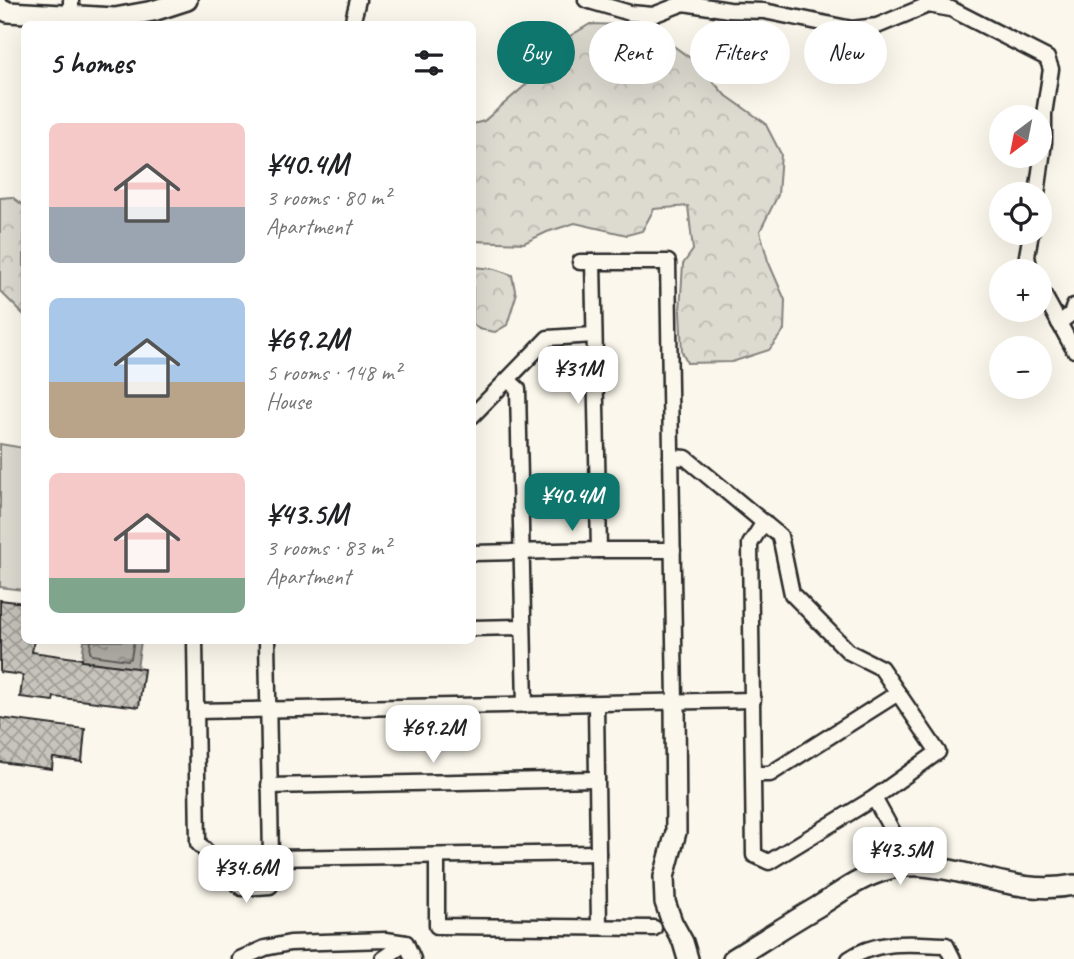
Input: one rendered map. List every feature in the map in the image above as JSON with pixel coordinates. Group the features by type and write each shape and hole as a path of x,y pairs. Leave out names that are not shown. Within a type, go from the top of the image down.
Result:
{"street":[{"path":"0,8 8,12 71,8 115,18 153,11 187,0"},
{"path":"353,21 358,0"},
{"path":"586,0 630,13 653,15 684,3 730,10 764,11 852,29 877,26 928,5 951,9 1047,58 1051,69 1039,182"},
{"path":"598,550 594,335 586,262 668,262 676,832 664,877 665,902 688,959"},
{"path":"1059,323 1070,314 1074,306"},
{"path":"1052,310 1074,350"},
{"path":"476,412 548,338 594,335"},
{"path":"508,380 518,389 525,705"},
{"path":"671,457 686,458 764,522 780,536 792,594 849,652 881,668 938,752 873,798 769,862 754,855 750,544 764,522"},
{"path":"476,553 673,550"},
{"path":"476,628 523,627"},
{"path":"195,644 198,843 242,888 270,886 267,644"},
{"path":"754,774 770,774 898,693"},
{"path":"196,711 753,701"},
{"path":"596,704 599,927"},
{"path":"269,786 597,779"},
{"path":"873,798 904,852 906,866"},
{"path":"271,858 598,853"},
{"path":"437,856 437,926 654,928"},
{"path":"733,959 855,883 879,872 906,866 961,872 1004,884 1037,888 1074,885"},
{"path":"240,959 265,948 290,943 386,940 406,943"},
{"path":"383,959 406,943"},
{"path":"406,943 413,959"},
{"path":"849,959 861,950 892,944 946,945 953,959"}],"green space":[{"path":"589,25 589,84 676,84 676,48 690,58 690,84 715,84 724,94 765,123 781,154 778,195 760,231 768,261 785,300 784,330 769,350 732,362 687,363 682,352 680,311 683,264 693,250 688,206 654,209 642,231 627,235 575,223 524,243 476,241 476,123 484,121 527,84 575,84 575,33"},
{"path":"12,197 21,204 21,312 0,291 0,198"},
{"path":"476,267 495,269 512,275 516,296 507,325 495,332 476,326"},
{"path":"0,444 21,448 21,590 0,587"}],"water":[{"path":"84,644 141,644 137,668 82,661"}],"building":[{"path":"0,600 21,603 21,644 33,644 32,652 144,669 139,707 54,697 53,701 20,697 23,675 0,672"},
{"path":"0,718 85,729 82,762 53,758 52,769 0,762"}]}
